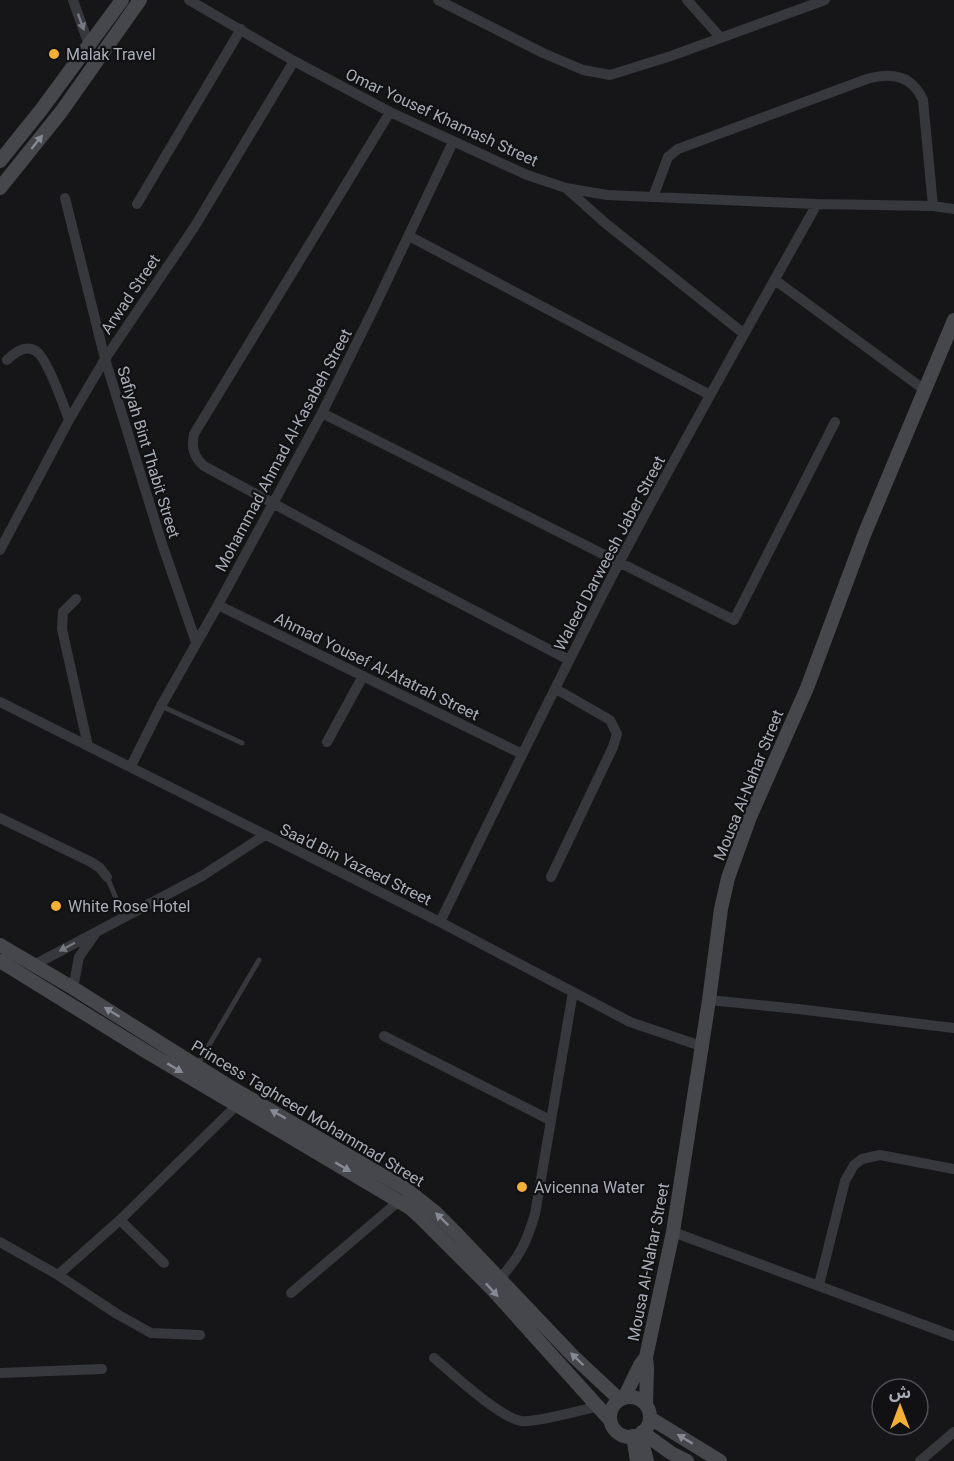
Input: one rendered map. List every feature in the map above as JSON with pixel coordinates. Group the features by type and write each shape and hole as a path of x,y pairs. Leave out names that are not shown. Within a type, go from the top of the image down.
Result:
{"street":[{"path":"73,0 89,45"},
{"path":"0,161 41,110 122,0"},
{"path":"0,188 61,112 140,0"},
{"name":"Omar Yousef Khamash Street","path":"189,0 390,112 527,175 566,188 607,195 817,204 933,206 954,209"},
{"path":"438,0 543,53 583,70 603,75 629,70 825,0"},
{"path":"687,0 720,37"},
{"path":"137,204 241,29"},
{"name":"Arwad Street","path":"0,550 69,420 105,359 195,226 294,60"},
{"path":"653,197 668,157 678,148 867,79 888,75 906,79 919,91 923,100 933,206"},
{"path":"390,112 194,434 193,451 198,461 204,466 570,660"},
{"name":"Mohammad Ahmad Al-Kasabeh Street","path":"131,766 161,706 322,413 453,142"},
{"path":"566,188 604,222 743,333"},
{"name":"Safiyah Bint Thabit Street","path":"65,198 105,359 162,544 196,642"},
{"name":"Waleed Darweesh Jaber Street","path":"440,922 619,563 743,333 817,204"},
{"path":"409,236 710,395"},
{"path":"775,280 926,391"},
{"name":"Mousa Al-Nahar Street","path":"622,1399 645,1357 672,1232 721,909 736,854 807,688 864,536 954,320"},
{"path":"7,360 13,353 26,349 39,353 69,420"},
{"path":"322,413 734,620 835,422"},
{"path":"76,599 63,612 62,629 88,746"},
{"name":"Ahmad Yousef Al-Atatrah Street","path":"218,605 522,754"},
{"path":"327,742 363,676"},
{"path":"551,877 613,747 617,734 613,725 600,713 555,688"},
{"name":"Saa'd Bin Yazeed Street","path":"0,702 440,922 630,1022 701,1046"},
{"path":"0,818 91,862 107,877"},
{"path":"34,965 202,876 265,835"},
{"path":"73,988 79,957 99,930"},
{"name":"Princess Taghreed Mohammad Street","path":"0,945 197,1066 406,1189 435,1212 573,1356 622,1399"},
{"name":"Princess Taghreed Mohammad Street","path":"0,961 399,1201 420,1217 493,1290 610,1420"},
{"path":"500,1278 520,1255 530,1232 537,1205 573,992"},
{"path":"709,1000 954,1028"},
{"path":"384,1036 550,1120"},
{"path":"58,1275 120,1220 237,1105"},
{"path":"819,1285 845,1181 854,1165 862,1159 880,1155 954,1169"},
{"path":"291,1293 399,1201"},
{"path":"120,1220 164,1263"},
{"path":"672,1232 954,1336"},
{"path":"0,1242 151,1333 200,1335"},
{"name":"Mousa Al-Nahar Street","path":"645,1357 648,1412"},
{"path":"434,1358 468,1387 506,1414 522,1421 599,1406"},
{"path":"0,1373 102,1369"},
{"path":"687,1461 638,1434 621,1434 616,1431 610,1420 612,1408 622,1399 639,1399 648,1412 720,1461"},
{"path":"638,1434 646,1428 648,1412"},
{"path":"920,1461 954,1432"},
{"path":"637,1461 638,1434"},
{"path":"638,1434 647,1461"}],"lane":[{"path":"161,706 242,743"},
{"path":"107,877 124,917"},
{"path":"197,1066 259,960"}],"place":[{"name":"Malak Travel","path":"54,54"},
{"name":"White Rose Hotel","path":"56,906"},
{"name":"Avicenna Water","path":"522,1187"}]}
